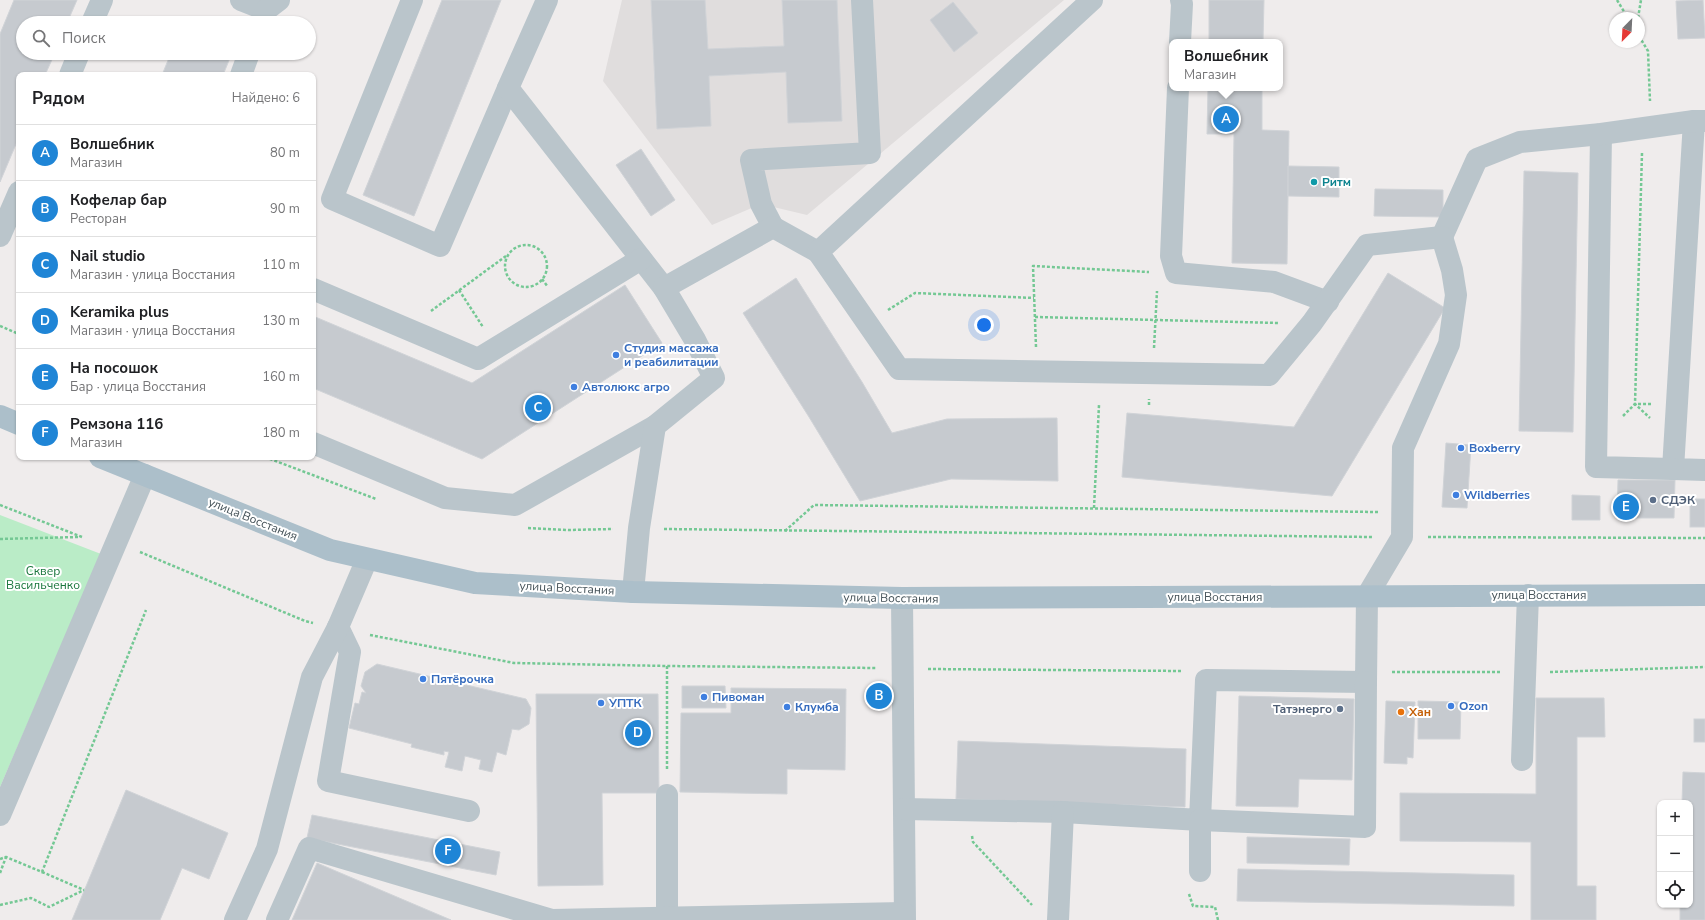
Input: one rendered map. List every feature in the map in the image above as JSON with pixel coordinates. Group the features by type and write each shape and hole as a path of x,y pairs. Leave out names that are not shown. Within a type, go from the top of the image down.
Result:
{"main road":[{"path":"0,416 16,423"},
{"name":"улица Восстания","path":"107,460 330,550 475,583 633,592 902,598 1705,595"}],"lane":[{"path":"95,16 102,0"},
{"path":"241,0 269,11"},
{"path":"412,0 332,199 440,246 547,0"},
{"path":"862,0 870,153 751,160 761,204 773,227 818,252 899,369 1269,375 1328,302 1367,245 1442,237"},
{"path":"818,252 1092,0"},
{"path":"1180,39 1181,0"},
{"path":"71,72 76,60"},
{"path":"242,72 246,60"},
{"path":"316,444 445,498 515,505 655,426 714,378 695,340 664,288 508,88"},
{"path":"1178,91 1171,256 1167,273 1274,282 1328,302"},
{"path":"904,809 1063,812 1365,827 1367,596 1402,537 1403,448 1449,344 1456,295 1452,270 1442,237 1477,159 1520,142 1601,134 1700,121 1674,469"},
{"path":"1601,134 1596,467 1705,470"},
{"path":"0,236 16,199"},
{"path":"664,288 773,227"},
{"path":"316,290 478,359 641,259"},
{"path":"633,592 639,528 655,426"},
{"path":"0,815 144,475"},
{"path":"235,920 267,849 312,677 338,627 367,558"},
{"path":"1522,760 1528,595"},
{"path":"277,920 309,848 552,920 905,916 902,598"},
{"path":"338,627 350,652 328,781 469,811"},
{"path":"1200,871 1200,820 1206,680 1366,682"},
{"path":"658,918 667,795"},
{"path":"1058,920 1063,812"}],"path":[{"path":"1617,0 1624,12"},
{"path":"1639,12 1642,0"},
{"path":"1596,442 1635,404 1647,128 1648,51 1645,46"},
{"path":"406,328 507,256 512,249 519,245 536,247 543,253 547,261 546,271 542,279 534,285 524,287 514,283 507,276 504,266 507,256"},
{"path":"1037,371 1033,266 1167,273 1156,320 1149,405"},
{"path":"459,290 497,348"},
{"path":"867,323 915,293 1034,298"},
{"path":"1035,317 1312,323"},
{"path":"0,326 16,333"},
{"path":"1635,404 1678,404"},
{"path":"1635,404 1675,441"},
{"path":"1094,508 1099,405"},
{"path":"273,460 376,499"},
{"path":"0,505 82,537 0,539"},
{"path":"785,531 814,505 1402,513"},
{"path":"521,528 568,530 639,528 785,531 1402,537 1705,538"},
{"path":"42,872 146,610"},
{"path":"667,666 667,795"},
{"path":"971,810 973,842 1036,909"},
{"path":"0,873 6,857"},
{"path":"0,859 6,857 84,890 49,907 31,898 0,906"}],"shaded area":[{"path":"622,0 1064,0 807,215 761,204 712,225 603,81"}],"green space":[{"name":"Сквер Васильченко","path":"0,515 101,554 0,787"}],"building":[{"path":"14,0 77,0 70,16 16,16 16,60 52,60 46,72 16,72 16,144 0,182 0,34"},
{"path":"442,0 501,0 414,216 363,195"},
{"path":"651,0 705,0 708,49 784,46 782,0 837,0 842,121 788,123 786,72 709,76 711,126 657,129"},
{"path":"1209,0 1264,0 1263,39 1209,39"},
{"path":"1703,0 1705,38 1678,39 1676,1"},
{"path":"953,2 978,33 954,52 930,20"},
{"path":"168,60 229,60 224,72 163,72"},
{"path":"1208,91 1262,91 1262,130 1289,131 1287,264 1232,263 1234,134 1207,134"},
{"path":"641,149 675,200 651,216 616,165"},
{"name":"Ритм","path":"1288,166 1339,167 1339,197 1288,196"},
{"path":"1524,171 1578,173 1573,432 1519,431"},
{"path":"1375,189 1443,190 1443,217 1374,216"},
{"path":"1388,273 1445,308 1332,496 1122,477 1127,413 1294,427"},
{"path":"796,278 862,382 892,433 947,419 1057,418 1058,481 951,479 860,501 743,313"},
{"path":"625,285 662,343 482,459 316,389 316,317 472,383"},
{"path":"1446,443 1471,445 1467,508 1442,507"},
{"path":"1618,480 1675,480 1674,518 1617,518"},
{"path":"1572,495 1600,496 1600,520 1572,520"},
{"path":"1690,499 1705,499 1705,527 1690,527"},
{"path":"377,664 526,699 531,708 529,724 519,730 512,729 506,755 497,752 492,772 479,769 481,760 465,756 462,771 445,767 449,752 444,751 444,755 411,747 412,744 349,728 355,703 359,704 362,692 366,693 361,686 365,672"},
{"name":"Пивоман","path":"682,686 725,686 726,708 682,708"},
{"path":"731,688 846,689 845,770 787,769 787,794 680,792 681,713 731,713"},
{"path":"536,694 658,694 659,793 602,793 603,885 538,886"},
{"path":"1239,696 1354,699 1352,780 1299,779 1298,807 1236,806"},
{"path":"1536,698 1604,698 1605,737 1577,737 1577,886 1596,886 1596,920 1531,920 1531,842 1400,841 1400,793 1536,794"},
{"path":"1386,701 1415,702 1413,758 1407,757 1407,764 1384,763"},
{"path":"1418,701 1461,702 1460,739 1418,739"},
{"path":"1694,719 1705,719 1705,742 1694,742"},
{"path":"958,741 1186,749 1185,807 956,799"},
{"path":"1683,772 1705,773 1705,920 1680,920 1680,908 1693,908 1693,800 1682,800"},
{"path":"126,790 228,833 209,879 182,868 160,920 72,920"},
{"path":"312,815 500,852 496,875 307,838"},
{"path":"1247,837 1350,839 1349,865 1247,863"},
{"path":"317,863 451,920 292,920"},
{"path":"1238,869 1514,875 1514,906 1237,901"}],"place":[{"name":"Волшебник","path":"1226,119"},
{"name":"Ритм","path":"1314,182"},
{"name":"Студия массажа и реабилитации","path":"616,355"},
{"name":"Автолюкс агро","path":"574,387"},
{"name":"Nail studio","path":"538,408"},
{"name":"Boxberry","path":"1461,448"},
{"name":"Wildberries","path":"1456,495"},
{"name":"СДЭК","path":"1653,500"},
{"name":"На посошок","path":"1626,507"},
{"name":"Пятёрочка","path":"423,679"},
{"name":"Кофелар бар","path":"879,696"},
{"name":"Пивоман","path":"704,697"},
{"name":"УПТК","path":"601,703"},
{"name":"Ozon","path":"1451,706"},
{"name":"Клумба","path":"787,707"},
{"name":"Татэнерго","path":"1340,709"},
{"name":"Хан","path":"1401,712"},
{"name":"Keramika plus","path":"638,733"},
{"name":"Ремзона 116","path":"448,851"}]}
